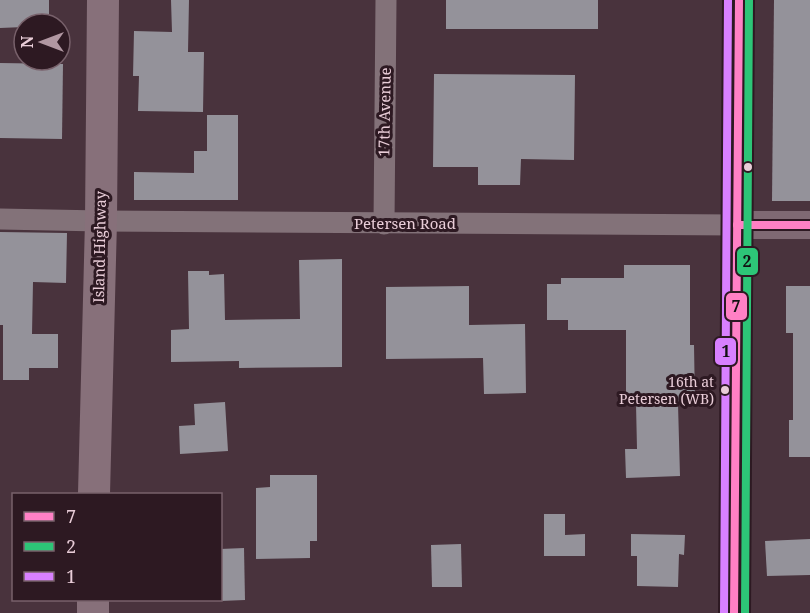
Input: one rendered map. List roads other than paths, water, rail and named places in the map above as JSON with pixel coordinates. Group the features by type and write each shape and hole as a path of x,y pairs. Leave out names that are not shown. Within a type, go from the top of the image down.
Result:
{"main road":[{"name":"Island Highway","path":"94,493 101,221 103,0"}],"street":[{"name":"17th Avenue","path":"384,224 386,0"},
{"path":"734,613 739,0"},
{"name":"Petersen Road","path":"0,219 384,224 810,225"}],"place":[{"name":"16th at Petersen (WB)","path":"725,390"}]}
